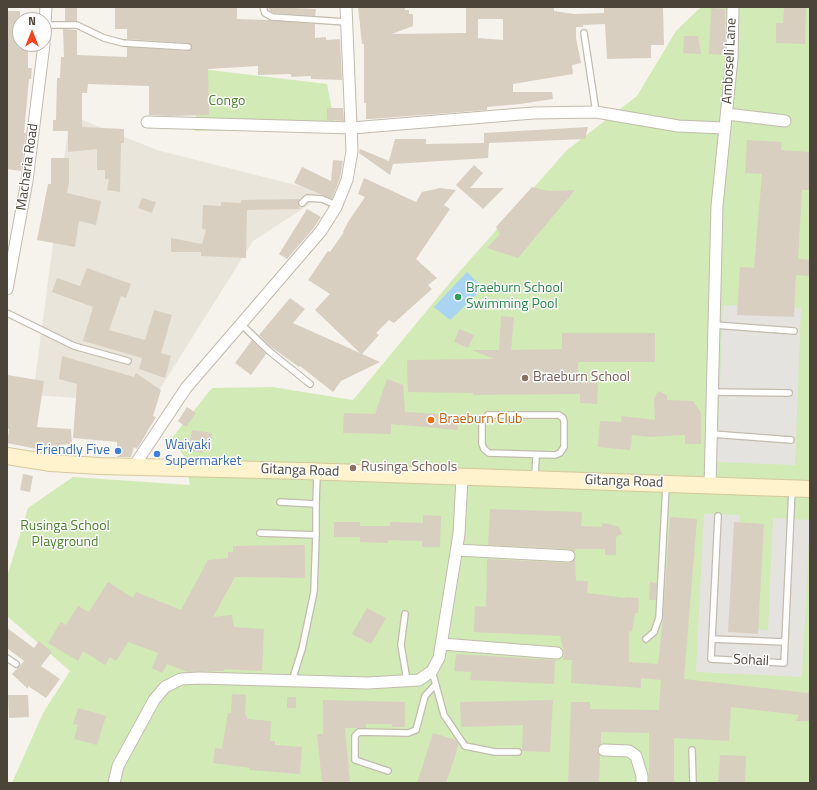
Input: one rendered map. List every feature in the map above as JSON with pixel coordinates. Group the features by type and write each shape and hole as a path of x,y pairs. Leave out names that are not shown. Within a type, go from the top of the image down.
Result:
{"main road":[{"name":"Gitanga Road","path":"7,456 51,463 810,489"}],"street":[{"path":"134,466 186,388 321,230 336,205 347,180 352,152 346,7"},
{"name":"Amboseli Lane","path":"710,485 717,206 732,58 733,7"},
{"name":"Macharia Road","path":"7,288 27,181 43,52"},
{"path":"147,122 352,128 510,115 596,112 678,126 724,128"},
{"path":"727,114 785,121"},
{"path":"114,783 118,766 154,700 165,687 181,679 200,678 368,683 419,680 432,671 439,658 442,644 457,550 462,478"},
{"path":"457,550 569,556"},
{"path":"442,644 557,653"},
{"path":"604,750 629,751 636,756 642,776 642,783"}],"lane":[{"path":"263,7 265,13 272,17 346,22"},
{"path":"52,25 77,24 104,38 123,43 188,47"},
{"path":"584,32 596,112"},
{"path":"302,202 306,198 322,199 336,205"},
{"path":"7,313 74,346 128,361"},
{"path":"241,324 269,351 310,384"},
{"path":"714,325 794,331"},
{"path":"713,392 788,393"},
{"path":"559,415 563,418 564,447 560,453 555,455 536,456 489,453 484,449 482,444 482,422 484,418 488,416 559,415"},
{"path":"712,434 791,440"},
{"path":"535,479 536,456"},
{"path":"292,681 302,649 314,592 316,471"},
{"path":"646,639 654,632 659,618 666,484"},
{"name":"Sohail","path":"718,516 711,659 784,663 792,488"},
{"path":"280,502 316,504"},
{"path":"260,533 316,535"},
{"path":"405,614 401,645 407,680"},
{"path":"712,639 785,642"},
{"path":"7,658 16,664"},
{"path":"432,671 434,685 444,715 465,746 495,752 518,752"},
{"path":"388,771 355,760 355,736 358,732 408,733 416,730 425,696 434,685"},
{"path":"692,750 693,783"}],"shaded area":[{"path":"70,115 157,150 327,193 253,241 151,403 33,395"},
{"path":"723,305 801,308 795,465 717,462"},
{"path":"704,514 740,515 735,628 768,630 773,518 810,520 802,677 696,672"}],"green space":[{"name":"Rusinga School Playground","path":"701,7 810,7 810,783 12,783 43,713 70,671 7,616 7,577 28,508 73,477 190,485 184,456 171,439 212,388 272,387 353,400 453,279 567,150 637,96 676,31"},
{"name":"Congo","path":"201,69 327,84 336,130 194,131"}],"water":[{"name":"Braeburn School Swimming Pool","path":"467,272 483,288 450,320 434,307"}],"building":[{"path":"65,7 77,7 77,21 65,21"},
{"path":"115,7 237,7 237,19 315,24 315,38 326,37 326,40 340,39 342,80 311,79 311,76 291,77 291,74 258,75 258,66 208,69 209,115 170,116 149,115 149,86 88,84 87,93 82,93 82,127 124,129 124,143 121,143 120,192 107,190 109,179 105,179 105,170 97,170 97,149 68,152 68,131 53,131 53,120 56,120 57,78 60,78 61,57 64,57 63,29 77,30 77,55 127,57 127,47 188,51 192,47 188,43 127,39 127,29 115,29"},
{"path":"268,7 316,9 315,16 273,13"},
{"path":"358,7 405,7 405,10 409,10 409,14 413,14 413,26 392,34 466,33 466,7 554,7 554,11 574,14 604,13 604,7 663,7 664,45 651,45 651,58 607,59 605,24 583,25 583,27 576,27 576,38 581,63 572,65 573,74 513,84 513,92 552,92 553,99 487,107 487,110 366,119 366,103 364,103 364,44 362,44","holes":["478,19 503,19 503,40 478,38"]},
{"path":"784,7 806,7 805,44 776,43 776,23 783,23"},
{"path":"711,8 725,9 725,55 709,54"},
{"path":"7,11 20,11 12,12 12,52 28,52 28,68 32,68 31,79 29,79 24,133 26,133 21,171 7,169"},
{"path":"684,36 698,36 701,54 683,53"},
{"path":"327,108 343,108 344,121 327,120"},
{"path":"588,127 585,139 489,143 488,158 393,164 390,175 359,153 360,149 389,161 395,139 426,139 426,144 484,143 484,133"},
{"path":"747,140 782,142 781,150 810,152 810,190 802,190 798,259 810,260 810,276 796,275 794,317 737,315 740,267 754,268 762,174 745,173"},
{"path":"51,158 69,158 69,182 67,193 101,201 96,225 79,221 75,247 37,240 48,184 51,184"},
{"path":"333,160 343,161 340,178 332,199 294,183 302,167 331,181"},
{"path":"474,165 483,173 470,188 504,188 483,209 456,185"},
{"path":"364,178 416,202 422,192 440,188 456,190 444,205 450,209 416,259 437,278 428,285 432,289 394,323 389,320 376,333 379,335 362,354 380,362 341,381 333,392 300,366 299,367 271,347 259,335 290,298 305,309 293,323 360,353 315,310 330,294 308,280 328,251 330,252 344,232 348,222 365,197 358,194"},
{"path":"532,187 549,191 575,190 518,258 487,248 500,234 496,227"},
{"path":"142,198 156,202 152,213 138,208"},
{"path":"300,199 298,202 300,209 247,210 246,258 201,256 201,252 171,252 171,238 202,244 206,230 202,228 203,205 221,206 221,202 241,203 241,200"},
{"path":"307,209 321,217 313,229 287,259 279,254"},
{"path":"87,268 131,284 126,298 121,296 109,330 145,340 154,310 172,315 161,353 171,356 165,378 139,369 142,358 83,341 93,307 52,292 57,278 80,286"},
{"name":"Braeburn School","path":"501,316 514,317 511,350 562,349 562,333 655,333 655,362 578,362 578,382 598,383 597,404 580,403 580,394 473,395 473,393 408,392 407,360 494,359 472,350 499,350"},
{"path":"459,329 474,335 468,348 454,342"},
{"path":"252,340 266,354 251,375 235,363"},
{"path":"62,356 134,377 136,373 161,390 153,416 156,417 137,449 134,447 131,457 117,457 117,442 73,438 77,384 59,379"},
{"path":"7,375 44,381 37,427 71,429 72,444 58,445 57,450 37,449 7,443 9,429 7,429"},
{"path":"387,379 403,385 405,412 457,415 458,430 391,424 391,434 343,433 344,413 375,414"},
{"path":"658,391 667,395 667,400 693,401 701,413 701,444 685,444 685,435 649,437 632,435 630,450 598,447 600,421 621,422 622,416 655,420 654,399"},
{"path":"187,407 196,413 186,427 178,421"},
{"path":"192,430 212,433 210,448 204,447 203,453 188,450"},
{"path":"23,474 33,476 30,492 20,490"},
{"path":"490,509 582,512 581,526 602,527 602,523 609,524 619,527 622,534 616,537 616,555 605,555 605,549 575,549 575,553 569,549 488,545"},
{"path":"423,515 441,516 440,547 422,547 422,541 388,540 388,543 360,542 360,537 334,537 334,522 360,522 360,526 390,526 390,522 423,523"},
{"path":"670,517 697,519 684,679 808,693 810,689 810,721 796,721 799,715 731,707 729,741 674,738 674,783 649,783 649,733 601,732 601,744 597,749 600,756 599,783 568,783 571,702 590,702 590,709 659,710 661,680 641,678 641,688 571,683 572,660 563,660 564,653 560,636 474,632 475,606 486,607 487,560 569,563 575,559 576,581 588,581 587,593 626,598 639,598 638,613 635,613 632,632 629,631 629,662 658,664 663,618"},
{"path":"734,522 764,524 758,634 728,632"},
{"path":"305,545 305,578 235,577 213,617 232,615 234,627 264,629 262,671 224,669 224,671 188,672 167,664 162,673 152,668 158,653 128,642 116,661 110,657 105,665 83,651 78,661 48,643 61,622 66,625 78,606 89,612 108,582 133,598 136,592 181,610 208,560 228,558 228,552 233,552 233,546"},
{"path":"650,582 657,583 656,600 649,600"},
{"path":"367,608 386,618 371,644 352,634"},
{"path":"7,628 34,648 39,641 52,652 41,666 60,679 46,698 28,686 28,689 12,674 24,661 7,648"},
{"path":"456,654 555,660 554,684 470,680 471,672 454,671"},
{"path":"232,694 246,695 245,715 247,716 247,719 271,721 270,741 275,741 275,745 302,747 300,774 249,770 250,768 213,763 215,748 222,749 228,713 231,713"},
{"path":"8,695 28,695 29,717 9,718"},
{"path":"287,697 296,697 296,708 287,708"},
{"path":"323,700 405,702 405,727 392,727 392,724 366,724 366,728 345,728 350,783 322,783 317,734 323,734"},
{"path":"553,700 550,752 522,751 523,725 461,727 460,702"},
{"path":"78,708 106,716 97,745 74,739 78,725 73,724"},
{"path":"433,733 456,740 459,744 446,783 417,783"},
{"path":"720,755 746,756 745,783 718,783"}],"place":[{"name":"Braeburn School Swimming Pool","path":"458,297"},
{"name":"Braeburn School","path":"525,378"},
{"name":"Braeburn Club","path":"431,420"},
{"name":"Friendly Five","path":"118,451"},
{"name":"Waiyaki Supermarket","path":"157,454"},
{"name":"Rusinga Schools","path":"353,468"}]}
